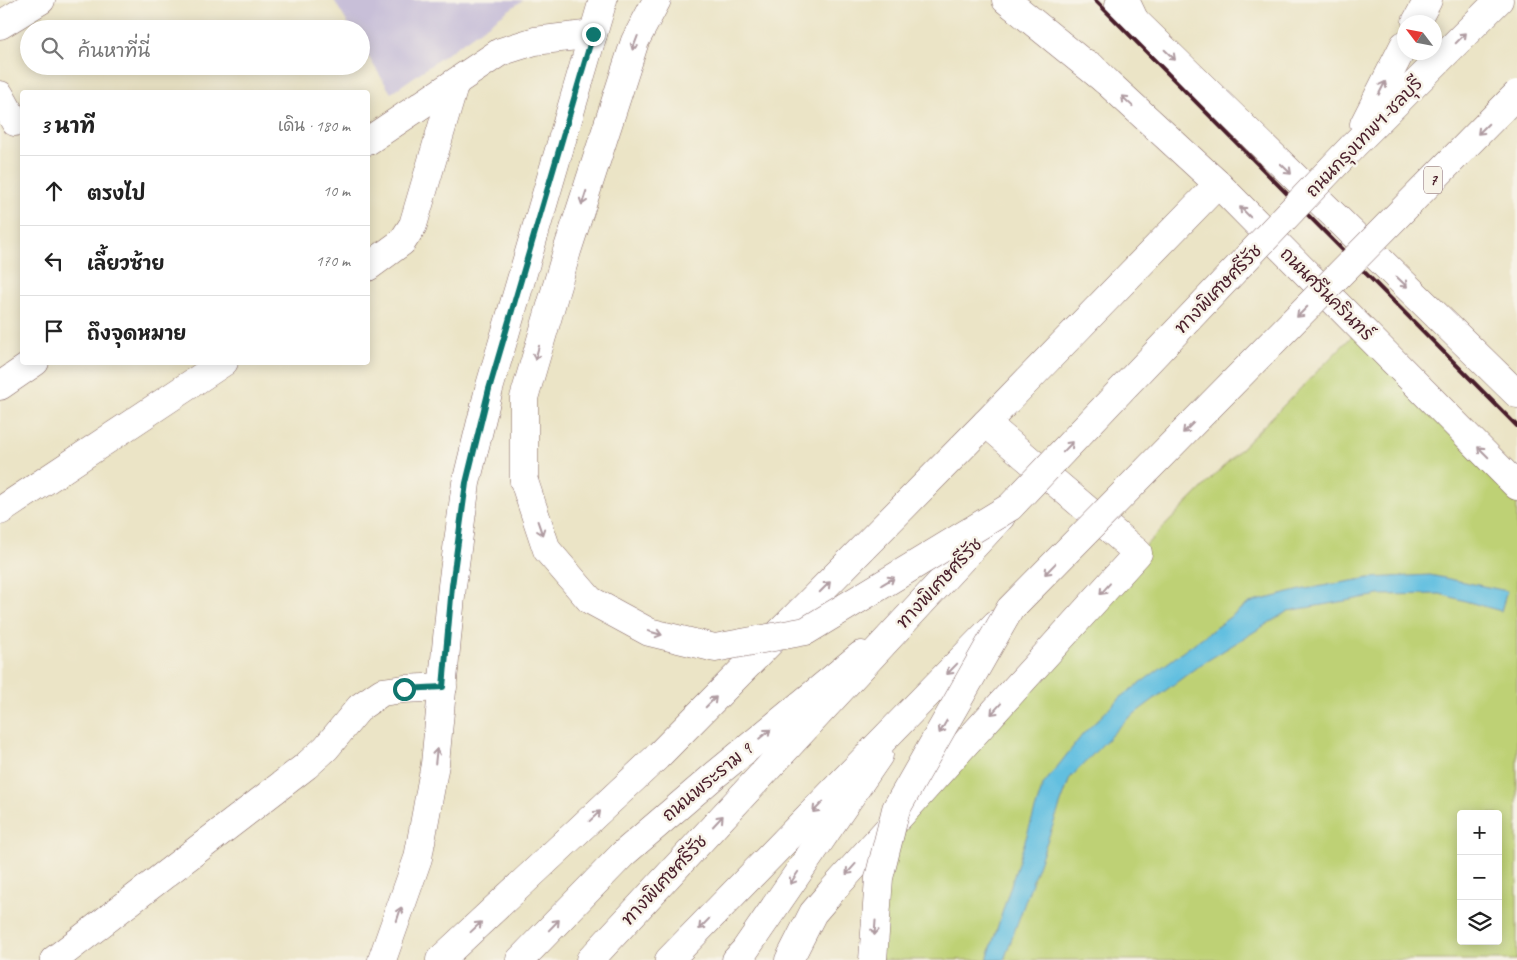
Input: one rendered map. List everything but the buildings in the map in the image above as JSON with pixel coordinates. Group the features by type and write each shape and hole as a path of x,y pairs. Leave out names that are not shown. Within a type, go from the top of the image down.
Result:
{"main road":[{"path":"0,25 41,0"},
{"path":"382,960 418,858 435,764 452,586 466,483 489,389 603,0"},
{"path":"657,0 635,40 567,250 524,398 524,481 548,550 590,600 649,632 714,648 806,631 1010,507"},
{"path":"1006,0 1107,82"},
{"name":"ถนนศรีนครินทร์","path":"1028,0 1107,82 1218,184 1517,486"},
{"path":"1115,0 1130,11 1517,394"},
{"path":"1420,15 1428,0"},
{"name":"ถนนกรุงเทพฯ-ชลบุรี","path":"1292,211 1352,147 1499,0"},
{"path":"370,140 500,52 535,41 593,34"},
{"path":"1352,147 1397,59"},
{"path":"370,266 402,242 412,225 454,83"},
{"name":"7","path":"1010,609 1517,94"},
{"path":"0,95 15,122"},
{"path":"440,960 657,757 1218,184"},
{"name":"ทางพิเศษศรีรัช","path":"590,960 1010,507 1292,211"},
{"path":"0,386 31,365"},
{"path":"0,511 219,365"},
{"path":"788,960 813,913 831,892 1138,553 986,423"},
{"path":"669,960 1010,609"},
{"path":"873,960 879,878 896,809 1010,609"},
{"name":"ถนนพระราม 9","path":"520,960 623,854 715,775 906,618"},
{"path":"54,960 306,766 326,748 360,707 382,692 443,687"},
{"path":"736,960 901,723"}],"shaded area":[{"path":"334,0 523,0 391,93 370,59 370,20 346,20"}],"green space":[{"path":"1360,328 1517,486 1517,960 873,960 894,818 1138,553"}],"water":[{"path":"1430,575 1507,591 1501,611 1440,594 1379,595 1288,611 1197,667 1126,720 1070,778 1004,960 987,960 1043,785 1083,734 1120,698 1249,603 1305,589 1369,578"}],"railway":[{"path":"1095,0 1517,426"}],"route":[{"path":"404,689 443,687 452,586 466,483 489,389 593,34"}]}
